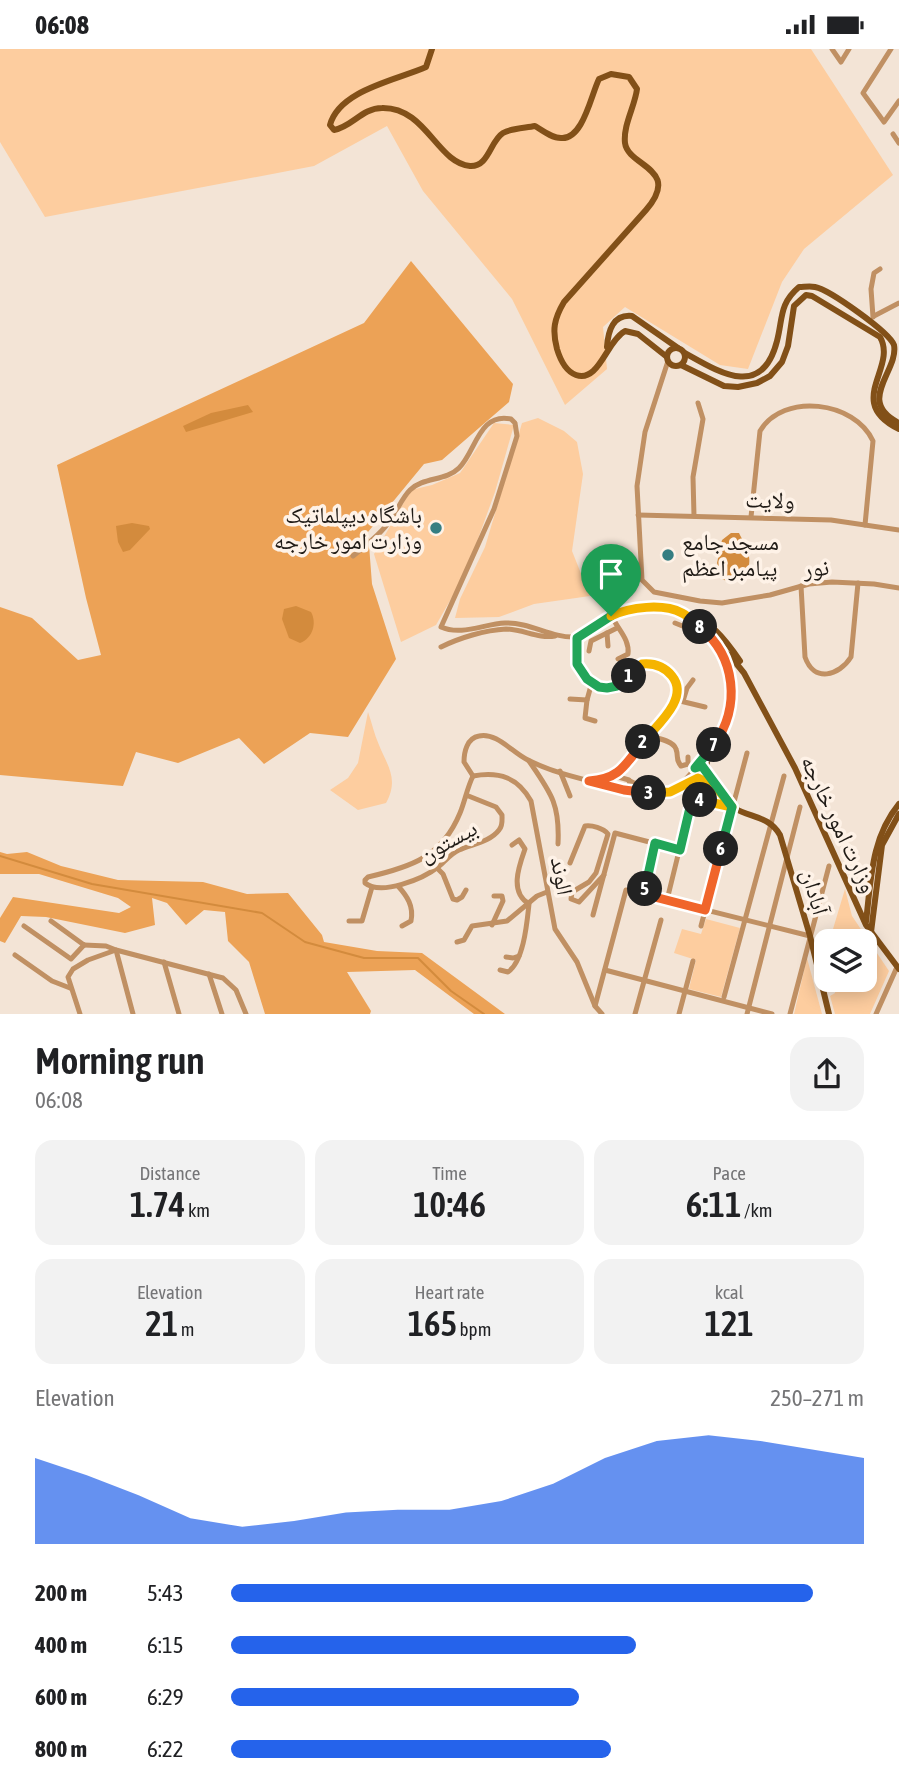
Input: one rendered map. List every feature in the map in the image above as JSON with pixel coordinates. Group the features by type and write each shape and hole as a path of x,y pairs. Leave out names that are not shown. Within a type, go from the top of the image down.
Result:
{"main road":[{"path":"432,49 426,67 362,92 341,106 330,125 334,130 341,129 367,111 375,109 383,108 402,113 418,121 440,147 457,161 470,166 480,164 490,153 495,141 505,132 535,126 563,139 573,135 584,117 599,79 611,74 629,77 637,89 625,132 625,146 629,153 654,172 657,192 653,202 564,302 555,317 553,330 565,367 576,375 585,377 594,372 607,349 622,332 631,331 655,346 675,366 681,365 702,373 724,386 738,387 757,383 770,376 782,362 788,346 794,306 806,295 813,296 883,329 894,344 894,358 883,384 881,401 884,411 899,423"},
{"path":"607,349 612,326 621,316 626,315 632,316 685,353 726,376 738,377 757,373 766,364 777,344 788,296 799,287 817,287 868,321 884,344 885,355 874,395 876,410 884,420 899,429"},
{"path":"667,359 670,350 678,348"},
{"path":"681,365 685,353"},
{"name":"وزارت امور خارجه","path":"681,613 694,615 711,625 730,646 745,668 772,726"},
{"name":"وزارت امور خارجه","path":"681,613 705,631 744,673 795,768 868,929"},
{"path":"705,631 706,625 711,625"},
{"path":"714,641 731,677"},
{"path":"695,769 728,719 733,694 730,646"},
{"path":"731,677 736,669 744,673"},
{"path":"699,778 705,777 709,751"},
{"path":"695,769 702,766 707,771 732,807 771,824"},
{"path":"695,769 699,778 716,787"},
{"path":"871,929 877,844 888,819 899,804"},
{"path":"866,925 869,895 882,845 899,814"},
{"name":"آبادان","path":"771,824 780,835 810,936 829,1014"},
{"path":"857,904 864,902 869,895"},
{"name":"وزارت امور خارجه","path":"877,942 898,968"}],"street":[{"path":"832,49 842,62 849,49"},
{"path":"891,49 863,93 884,122 899,101"},
{"path":"893,134 899,143"},
{"path":"868,321 874,273 880,269"},
{"path":"868,321 899,303"},
{"name":"نور","path":"667,359 645,432 637,486 642,580 654,591 722,603 832,582 899,588"},
{"path":"694,516 693,477 704,419 698,403"},
{"path":"751,517 760,431 767,419 791,408 818,406 827,407 850,418 868,431 873,441 865,525"},
{"path":"353,556 388,524 413,488 450,475 466,460 482,429 492,421 511,419 517,428 517,436 494,509 441,627 450,631 505,623 519,624 577,638 577,664 599,687 613,687 642,664 652,663 666,670 674,678 680,701"},
{"name":"ولایت","path":"639,515 831,520 899,530"},
{"path":"801,586 805,657 808,666 816,673 824,674 837,672 845,667 851,657 858,583"},
{"name":"وزارت امور خارجه","path":"577,638 611,616 630,609 661,608 681,613"},
{"path":"611,616 629,649 628,654 618,659"},
{"path":"675,623 690,629 693,639"},
{"path":"589,651 591,641 617,628"},
{"path":"441,647 452,641 506,629 548,637 558,635"},
{"path":"607,633 608,646"},
{"path":"614,787 610,783 613,777 680,701 693,680"},
{"path":"592,682 585,718 595,721"},
{"path":"570,699 587,700"},
{"path":"680,701 705,707"},
{"path":"349,921 362,921 372,887 365,883 368,877 413,865 436,849 454,825 473,776 464,762 466,745 478,736 493,737 528,761 624,790 643,793 670,792 699,778"},
{"path":"649,736 672,743 676,748 677,762 681,766 688,764 688,757"},
{"path":"701,926 747,753"},
{"path":"528,761 555,802 559,820 558,845"},
{"path":"624,790 630,787 628,762"},
{"path":"679,787 695,769"},
{"path":"560,771 569,796"},
{"name":"الوند","path":"473,776 498,774 514,780 524,788 531,801 555,929 584,975 595,1006 602,1014"},
{"path":"724,997 784,776"},
{"path":"589,781 613,777 628,780 652,792"},
{"name":"بیستون","path":"372,887 398,886 438,868 458,850 488,839 497,832 502,825 502,814 496,807 466,795"},
{"path":"667,900 692,799 732,807"},
{"path":"747,1011 800,807"},
{"path":"570,863 585,826 605,830 608,834 596,873 589,882 572,892 571,899 579,902 604,875"},
{"path":"593,915 615,833 680,850"},
{"path":"512,845 519,840 525,849 519,866 517,886 521,897 529,904"},
{"path":"643,894 655,843"},
{"path":"790,1014 830,866"},
{"path":"438,868 453,899 462,897 467,890"},
{"path":"398,886 407,897 413,915 411,921 402,926"},
{"path":"595,1006 626,890 810,936"},
{"path":"457,942 464,940 472,926 507,921 547,892"},
{"path":"492,925 503,901 502,896 494,896"},
{"path":"500,970 508,972 513,969 527,924 529,904"},
{"path":"635,1014 661,919"},
{"path":"51,921 84,945 106,946 229,982 241,997 247,1012"},
{"path":"24,926 71,959 84,945"},
{"path":"80,1014 68,977 73,969 88,960 116,950"},
{"path":"116,950 133,1014"},
{"path":"15,955 52,981 70,988"},
{"path":"506,957 519,955"},
{"path":"679,1014 693,961"},
{"path":"163,962 179,1014"},
{"path":"876,1014 898,968"},
{"path":"605,969 747,1011 772,1014"},
{"path":"209,974 222,1014"}],"shaded area":[{"path":"0,49 811,49 893,175 804,249 782,282 748,369 720,365 625,307 603,327 607,369 565,405 512,299 423,191 387,126 314,166 45,217 0,142"},
{"path":"411,261 513,384 509,402 442,460 424,464 368,532 372,584 396,659 348,737 310,733 264,764 239,738 178,763 136,752 123,786 0,775 0,607 32,618 78,660 101,655 57,465 364,323"},
{"path":"248,405 253,412 186,432 183,426 211,413"},
{"path":"538,418 564,431 577,442 583,474 572,551 590,596 534,604 499,617 455,618 460,599 485,547 522,423"},
{"path":"494,423 514,425 495,492 471,558 436,625 401,642 374,554 411,490 432,485 460,473"},
{"path":"132,523 149,526 150,529 130,550 123,552 118,542 116,526"},
{"path":"731,533 739,533 747,550 749,564 743,579 731,583 722,579 717,563 722,540"},
{"path":"296,606 311,612 314,621 311,634 300,643 289,638 282,619 284,609"},
{"path":"368,712 391,773 392,787 386,803 358,810 330,790 348,778 358,763"},
{"path":"0,852 27,852 61,866 118,880 203,882 247,894 288,893 322,935 324,942 377,951 422,953 505,1014 474,1014 415,970 347,972 371,1011 370,1014 265,1014 249,962 228,941 225,912 204,910 186,925 167,903 152,898 155,925 125,933 46,917 21,916 5,943 0,941 0,918 13,897 119,913 131,907 118,898 39,874 0,874"},
{"path":"845,889 852,916 861,929 833,929"},
{"path":"706,919 740,928 721,997 689,989 696,960 674,953 682,929 701,934"},
{"path":"877,953 889,971 870,1014 835,1014 830,996 835,993 877,992"},
{"path":"807,958 822,1014 794,1014"}],"waterway":[{"path":"0,856 92,884 262,913 305,942 364,958 418,958 451,991 484,1014"}],"place":[{"name":"باشگاه دیپلماتیک وزارت امور خارجه","path":"436,528"},
{"name":"مسجد جامع پیامبر اعظم","path":"668,555"}],"route":[{"path":"611,616 577,638 577,664 587,679 599,687 613,687 642,664 652,663 666,670 679,689 676,701 622,770 611,778 589,781 643,793 670,792 698,778 716,787 732,807 692,799 680,850 655,843 643,894 705,910 732,807 716,787 706,768 695,768 719,738 728,719 733,694 731,677 714,641 681,613 661,608 630,609 611,616"}]}
